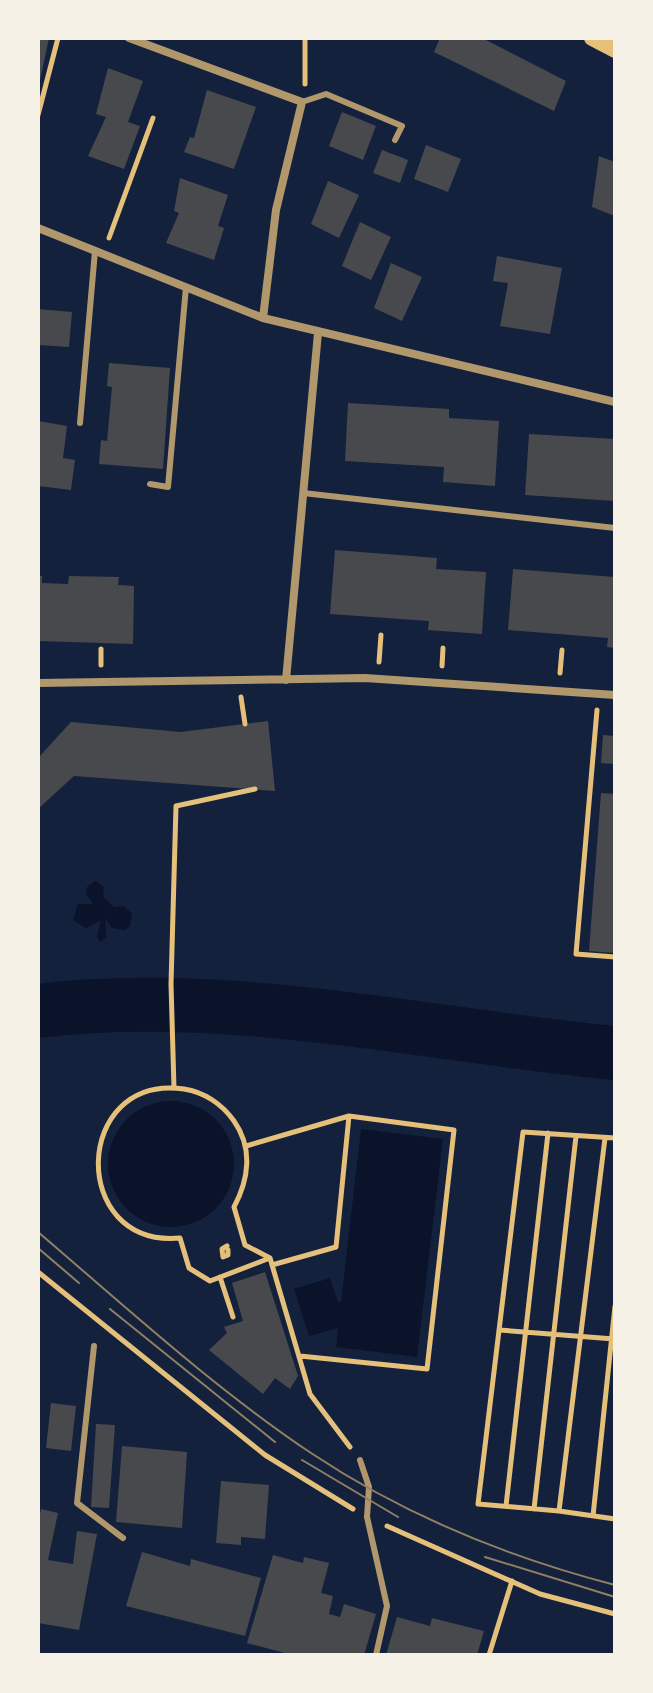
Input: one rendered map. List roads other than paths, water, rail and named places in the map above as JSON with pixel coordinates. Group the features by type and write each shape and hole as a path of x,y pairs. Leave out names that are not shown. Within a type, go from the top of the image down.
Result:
{"main road":[{"path":"592,38 615,50"}],"street":[{"path":"129,38 302,102 276,210 263,318"},
{"path":"38,228 263,318 615,402"},
{"path":"286,680 318,333"},
{"path":"38,683 378,679 615,695"}],"lane":[{"path":"302,102 326,94 402,126 395,140"},
{"path":"80,423 99,252"},
{"path":"150,484 168,487 186,287"},
{"path":"303,493 615,528"},
{"path":"94,1346 77,1503 123,1538"},
{"path":"360,1460 369,1487 367,1517 387,1606 376,1655"}],"water":[{"path":"95,881 104,887 103,897 114,907 124,906 132,914 130,926 125,930 112,928 105,918 106,938 100,942 97,936 101,920 86,928 73,920 78,904 93,904 86,894 87,887"},
{"path":"171,1101 195,1106 215,1120 229,1140 234,1164 229,1188 215,1208 195,1222 171,1227 147,1222 127,1208 113,1188 108,1164 113,1140 127,1120 147,1106"},
{"path":"361,1129 443,1139 417,1357 336,1347 338,1328 309,1336 294,1289 330,1278 338,1302 341,1302"}],"waterway":[{"path":"38,1011 110,1005 255,1009 615,1053"}],"tram line":[{"path":"38,1232 205,1375 275,1428 346,1475 457,1532 535,1561 615,1585"},
{"path":"38,1248 79,1283"},
{"path":"110,1309 275,1442"},
{"path":"302,1460 398,1517"},
{"path":"485,1557 615,1597"}]}
